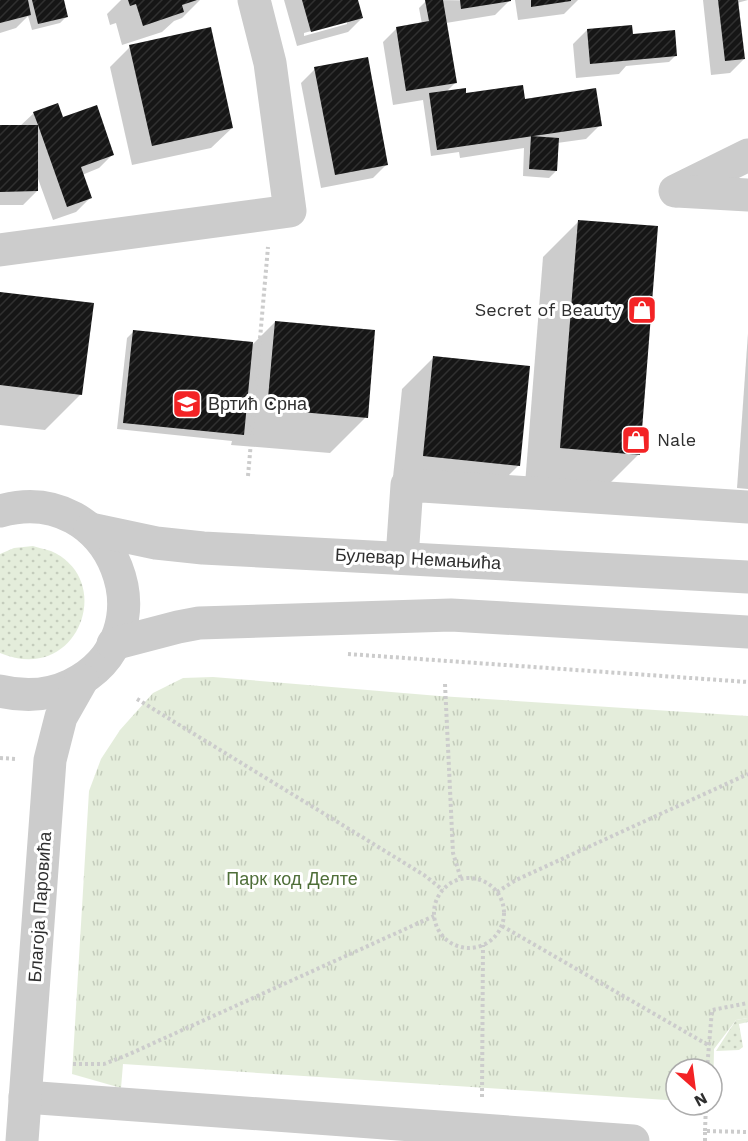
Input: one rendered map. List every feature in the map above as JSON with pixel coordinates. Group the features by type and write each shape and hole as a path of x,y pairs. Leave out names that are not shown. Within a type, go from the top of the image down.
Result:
{"street":[{"path":"0,250 280,213 270,63 254,0"},
{"path":"748,155 675,191 748,195"},
{"path":"402,558 407,485 748,507"},
{"path":"0,511 14,507 34,507 54,510 74,517 90,529 107,548 119,570 124,595 122,620 113,644 105,658 81,680 57,692 29,696 0,691"},
{"name":"Булевар Немањића","path":"90,529 156,543 203,548 748,577"},
{"path":"113,644 199,623 451,615 748,632"},
{"name":"Благоја Паровића","path":"22,1141 50,760 61,717 81,680"},
{"path":"25,1097 633,1141"}],"path":[{"path":"248,477 280,213"},
{"path":"344,654 748,682"},
{"path":"445,684 453,853 461,879"},
{"path":"137,699 424,874 443,890"},
{"path":"497,892 516,880 748,774"},
{"path":"474,878 487,883 497,892 503,902 504,914 498,934 483,945 472,948 451,943 437,927 434,916 435,907 443,890 451,883 461,879 474,878"},
{"path":"65,1064 105,1064 125,1056 434,916"},
{"path":"502,926 708,1044"},
{"path":"482,1131 483,945"},
{"path":"707,1057 712,1010 748,1003"},
{"path":"705,1141 706,1117"},
{"path":"705,1131 748,1132"}],"green space":[{"path":"33,546 51,551 71,565 82,584 84,605 80,625 68,643 50,655 27,659 0,653 0,554 14,548"},
{"name":"Парк код Делте","path":"213,677 439,696 748,716 748,1018 736,1020 714,1049 714,1057 664,1057 664,1100 123,1064 121,1088 72,1074 89,791 101,759 120,730 153,693 183,678"},
{"path":"748,1018 748,1022 739,1024 743,1047 739,1050 716,1051 736,1020"}],"building":[{"path":"0,0 28,0 31,15 0,23"},
{"path":"32,0 64,0 68,17 38,24"},
{"path":"128,0 197,0 182,5 184,12 143,26 136,4 130,6"},
{"path":"302,0 358,0 363,18 311,32"},
{"path":"425,0 443,0 457,83 406,91 396,27 429,21"},
{"path":"460,0 511,0 511,1 461,9"},
{"path":"531,0 571,0 571,1 531,7"},
{"path":"718,0 738,0 745,59 725,61"},
{"path":"632,25 633,34 675,30 677,56 590,64 587,29"},
{"path":"211,27 233,128 152,146 129,45"},
{"path":"368,57 388,165 335,175 314,67"},
{"path":"523,85 525,99 596,88 602,126 437,150 429,93 466,88 466,93"},
{"path":"58,103 63,117 97,105 114,155 81,167 92,198 67,207 33,112"},
{"path":"0,125 38,125 38,191 0,192"},
{"path":"531,136 559,138 557,171 529,169"},
{"path":"578,220 658,226 640,455 560,448"},
{"path":"0,292 94,303 82,395 0,385"},
{"path":"275,321 375,330 368,418 267,409"},
{"path":"133,330 253,342 244,435 123,423"},
{"path":"433,356 530,366 520,466 423,456"}],"place":[{"name":"Secret of Beauty","path":"642,310"},
{"name":"Вртић Срна","path":"187,404"},
{"name":"Nale","path":"636,440"}]}
